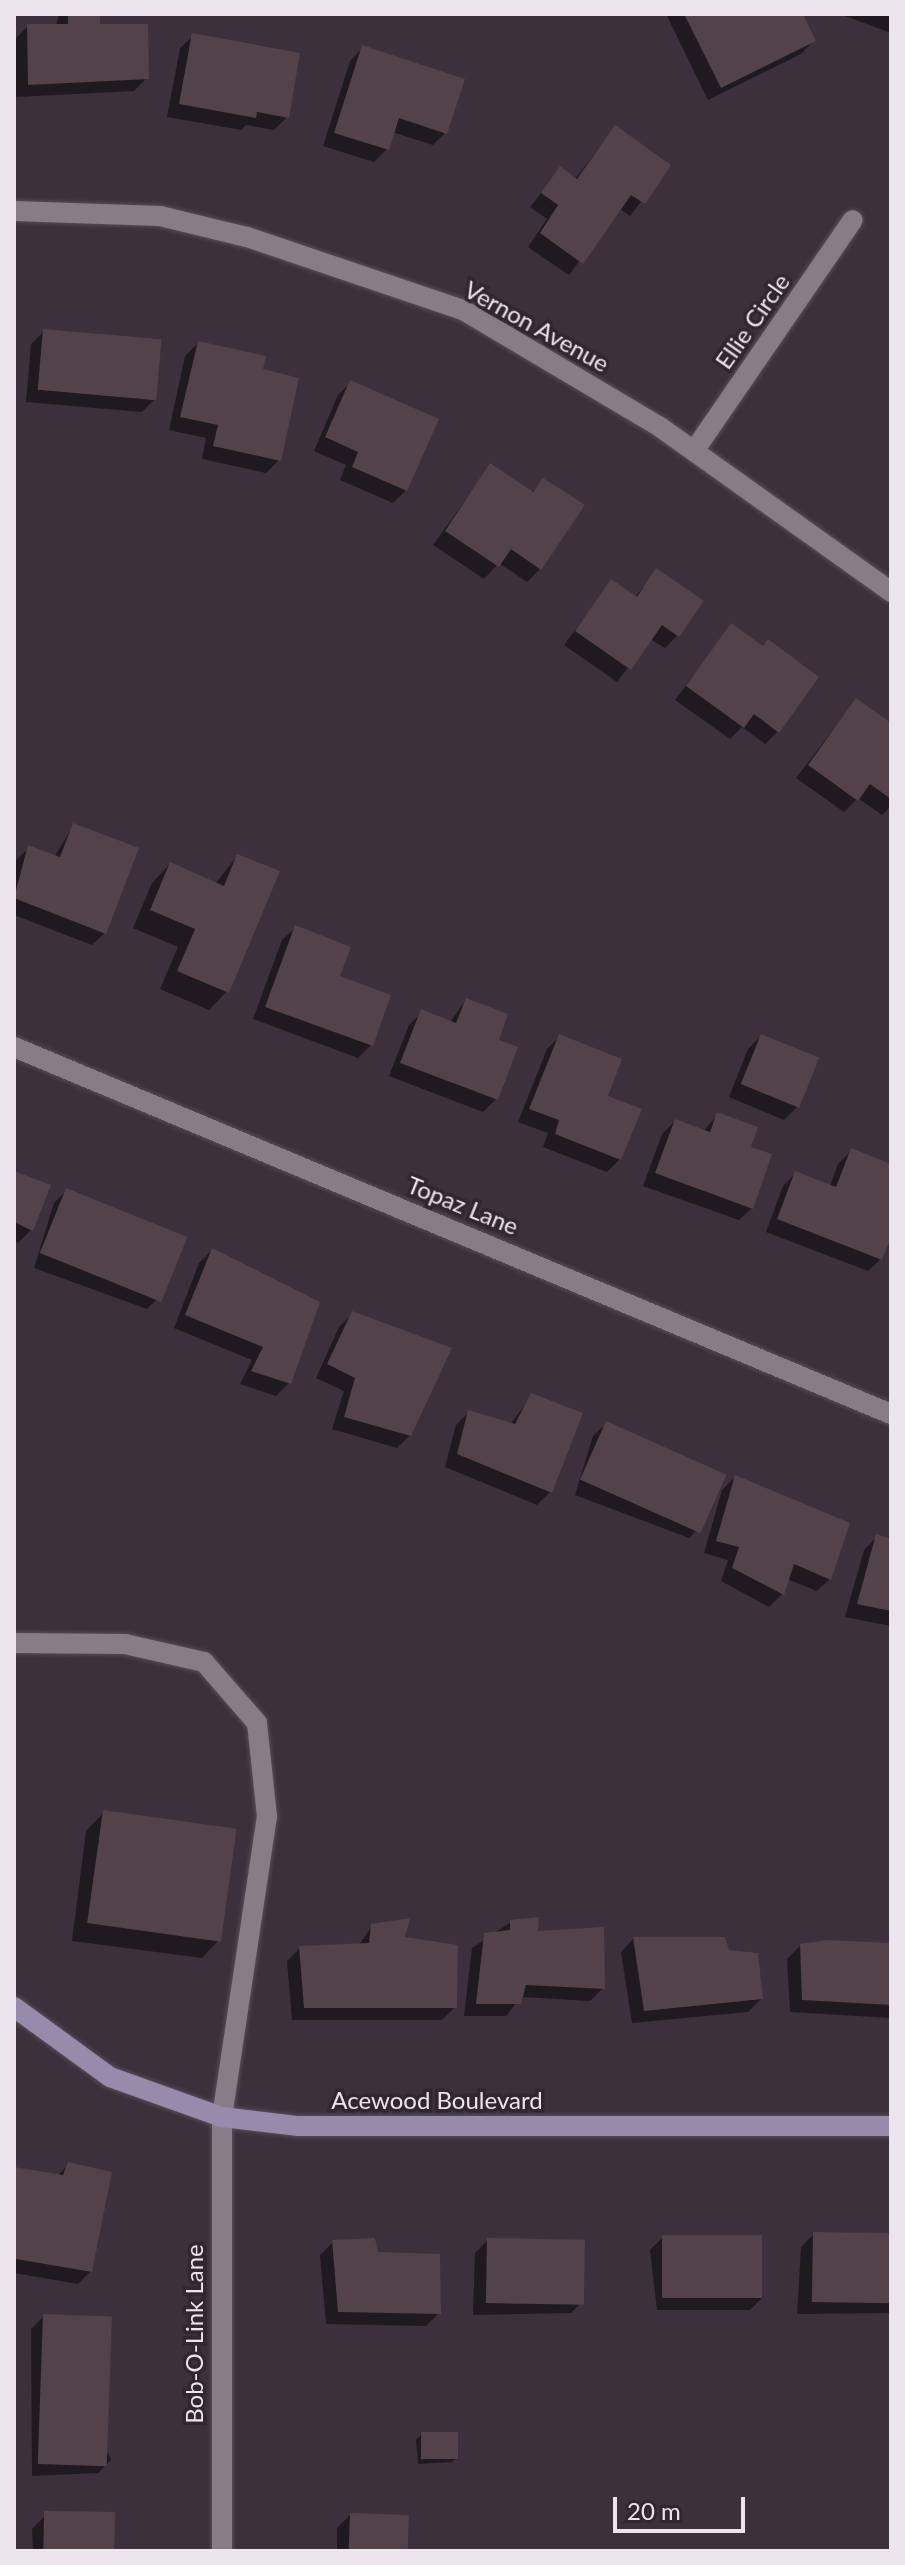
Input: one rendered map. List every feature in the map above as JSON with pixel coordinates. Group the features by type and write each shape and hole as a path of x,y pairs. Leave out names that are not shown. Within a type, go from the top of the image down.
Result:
{"street":[{"name":"Vernon Avenue","path":"14,211 160,216 247,237 463,310 694,451 891,592"},
{"name":"Ellie Circle","path":"694,451 853,220"},
{"name":"Topaz Lane","path":"14,1047 891,1414"},
{"name":"Bob-O-Link Lane","path":"14,1643 125,1644 204,1662 257,1723 267,1816 222,2117 222,2551"},
{"name":"Acewood Boulevard","path":"14,2007 110,2077 222,2117 298,2126 891,2126"}],"building":[{"path":"68,14 100,14 100,24 148,24 149,79 28,85 27,24 68,24"},
{"path":"684,14 803,14 816,41 721,88"},
{"path":"192,33 300,53 289,118 257,112 256,118 179,104"},
{"path":"362,45 465,79 447,134 399,118 389,150 334,133"},
{"path":"615,125 671,165 645,204 631,195 583,264 540,233 558,205 541,193 560,166 577,179"},
{"path":"43,329 162,339 156,400 38,390"},
{"path":"198,341 266,356 263,369 299,378 281,461 213,446 218,425 180,417"},
{"path":"350,380 439,419 407,491 352,467 358,452 325,437"},
{"path":"490,463 533,492 543,478 585,505 541,570 511,549 499,567 445,531"},
{"path":"656,568 704,601 679,637 662,625 631,670 575,631 611,579 637,597"},
{"path":"731,623 763,646 768,639 819,677 779,733 754,714 744,728 686,686"},
{"path":"856,698 891,723 891,799 870,784 858,801 808,765"},
{"path":"73,823 139,848 106,934 14,898 28,845 60,857"},
{"path":"237,854 280,871 229,993 177,971 195,929 150,910 170,862 224,886"},
{"path":"295,925 351,947 340,976 391,995 373,1046 265,1007"},
{"path":"466,998 508,1014 499,1040 518,1047 498,1100 400,1063 421,1009 456,1023"},
{"path":"559,1034 622,1059 608,1096 642,1109 621,1160 555,1134 559,1120 529,1109"},
{"path":"761,1034 819,1058 799,1108 741,1084"},
{"path":"717,1112 758,1127 751,1147 772,1154 753,1209 655,1173 675,1119 710,1132"},
{"path":"851,1148 891,1164 891,1237 882,1260 777,1219 795,1171 836,1187"},
{"path":"14,1171 51,1185 33,1231 14,1222"},
{"path":"66,1188 187,1237 161,1302 40,1253"},
{"path":"212,1248 320,1302 291,1384 251,1371 263,1347 185,1315"},
{"path":"352,1311 452,1348 411,1436 344,1417 355,1378 327,1364"},
{"path":"531,1393 583,1413 552,1493 457,1454 468,1410 515,1424"},
{"path":"606,1421 727,1475 701,1533 580,1479"},
{"path":"735,1475 850,1523 831,1580 794,1564 784,1595 732,1568 739,1547 716,1541"},
{"path":"876,1534 891,1539 891,1611 857,1604"},
{"path":"103,1810 237,1829 221,1942 87,1923"},
{"path":"539,1917 538,1931 604,1927 605,1989 526,1985 521,2004 476,2004 484,1933 510,1930 510,1920"},
{"path":"410,1918 405,1937 458,1945 457,2008 304,2008 299,1946 369,1943 371,1924"},
{"path":"633,1937 725,1937 729,1950 758,1953 763,1999 644,2011"},
{"path":"828,1940 891,1943 891,2005 802,2000 800,1944"},
{"path":"68,2162 112,2172 92,2272 16,2259 14,2167 63,2175"},
{"path":"813,2232 891,2233 890,2303 812,2302"},
{"path":"662,2235 762,2235 762,2298 662,2298"},
{"path":"375,2238 378,2252 440,2254 441,2314 338,2312 332,2240"},
{"path":"487,2238 585,2240 584,2305 486,2303"},
{"path":"43,2314 112,2316 107,2466 38,2464"},
{"path":"421,2432 458,2432 458,2459 421,2459"},
{"path":"44,2511 115,2512 114,2551 43,2550"},
{"path":"350,2513 409,2515 408,2551 349,2551"}]}
